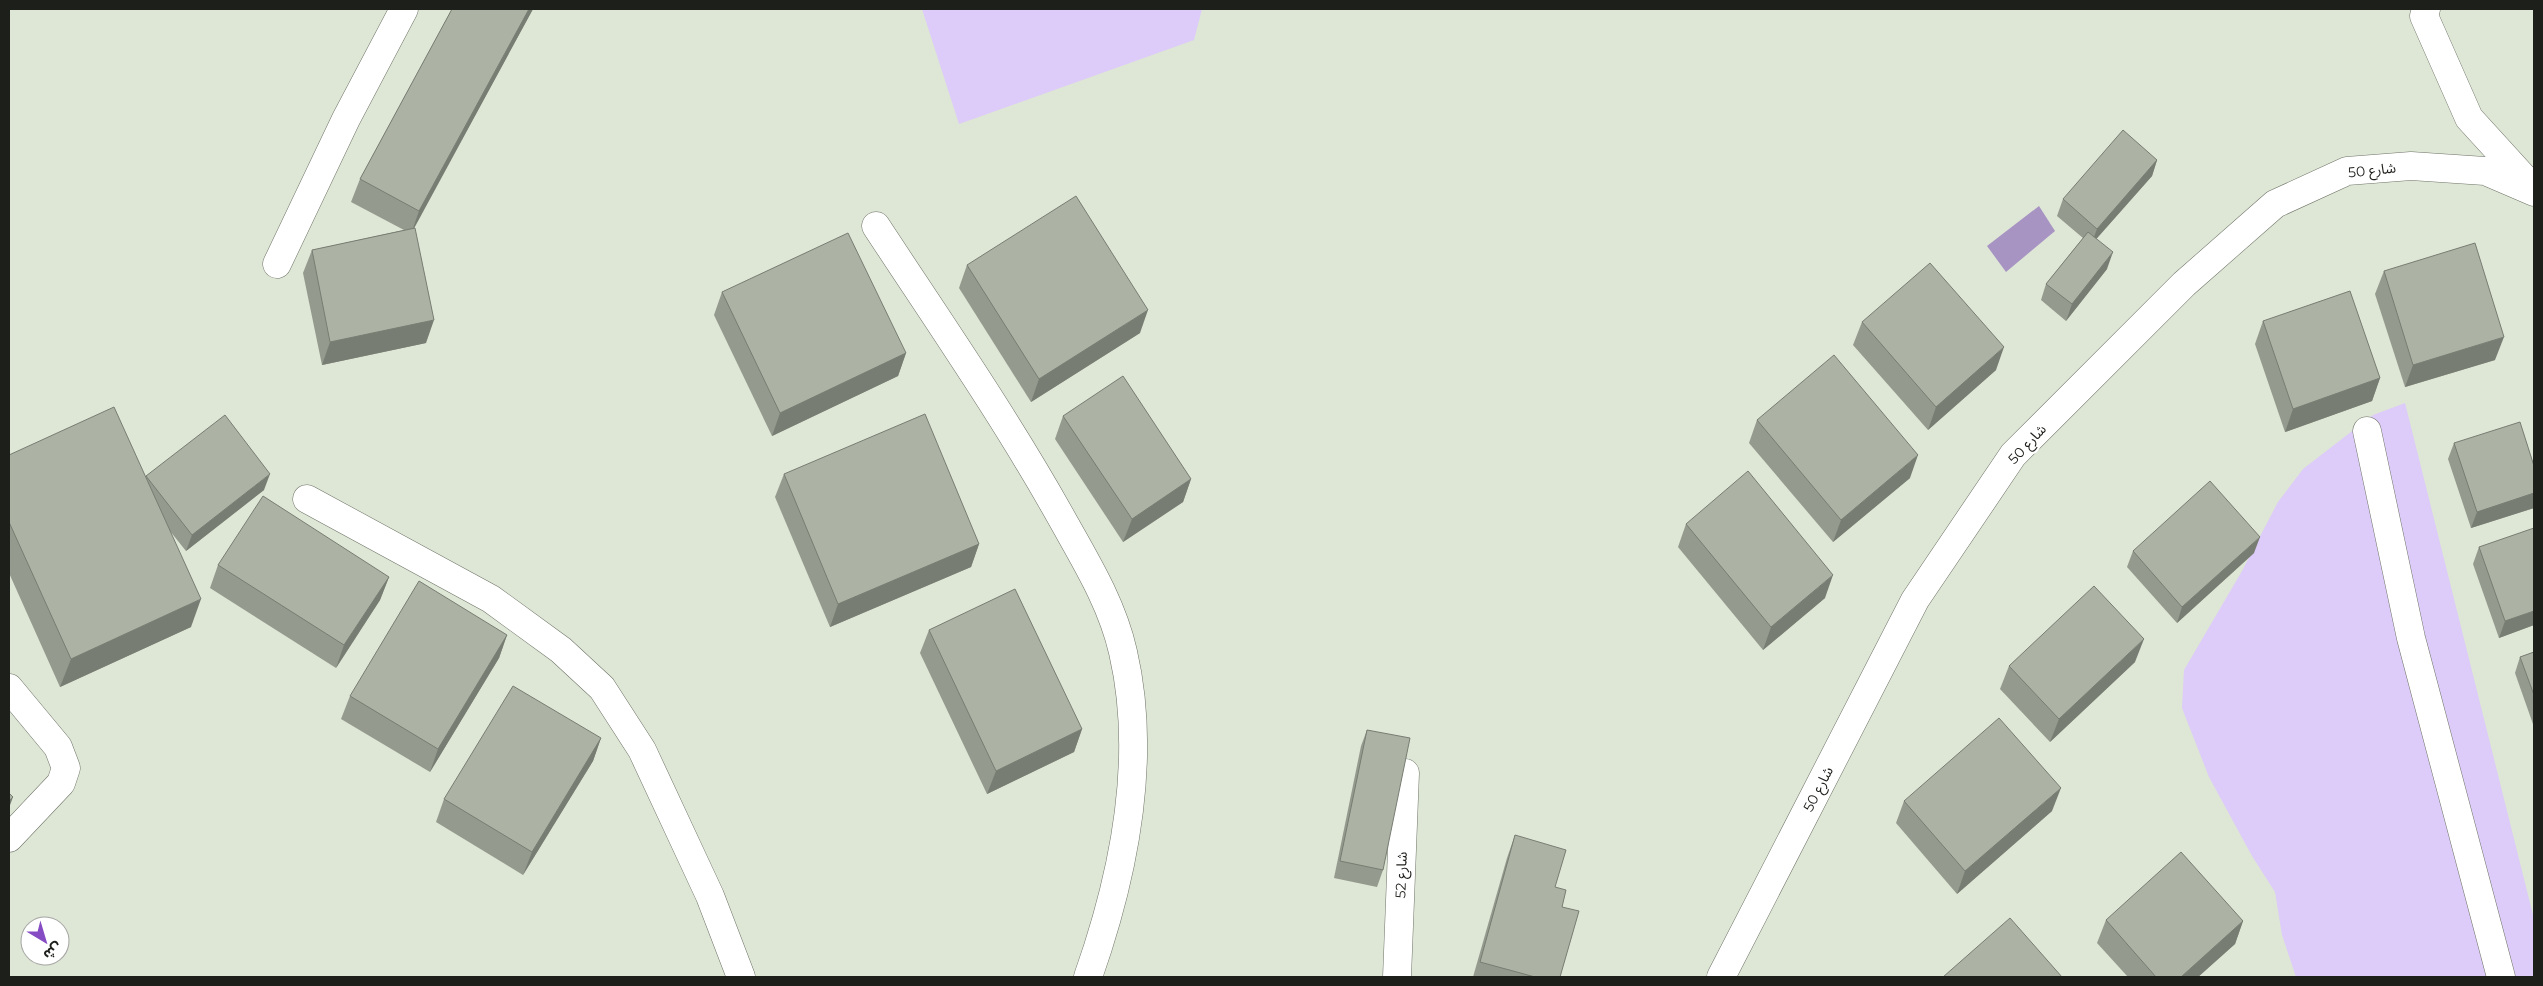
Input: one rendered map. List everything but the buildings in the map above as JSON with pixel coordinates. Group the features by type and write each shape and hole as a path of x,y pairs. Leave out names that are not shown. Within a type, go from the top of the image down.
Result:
{"street":[{"path":"277,264 346,119 404,9"},
{"path":"2426,9 2424,16 2468,118 2534,191"},
{"name":"شارع 50","path":"1724,975 1915,600 2013,455 2184,284 2275,204 2347,171 2411,166 2485,171 2534,191"},
{"path":"876,226 1027,456 1088,562 1123,651 1133,719 1132,787 1122,853 1107,922 1088,977"},
{"path":"2367,431 2411,638 2500,977"},
{"path":"307,499 491,599 561,650 602,688 646,759 710,896 742,977"},
{"path":"9,688 58,747 66,768 61,783 9,838"},
{"name":"شارع 52","path":"1397,977 1405,773"}],"shaded area":[{"path":"922,9 1202,9 1194,40 959,124"},
{"path":"2039,206 2055,231 2006,272 1987,246"},
{"path":"2405,403 2534,919 2534,977 2296,977 2282,935 2275,892 2252,856 2209,777 2182,708 2184,670 2242,571 2278,502 2303,469 2373,415"}]}
